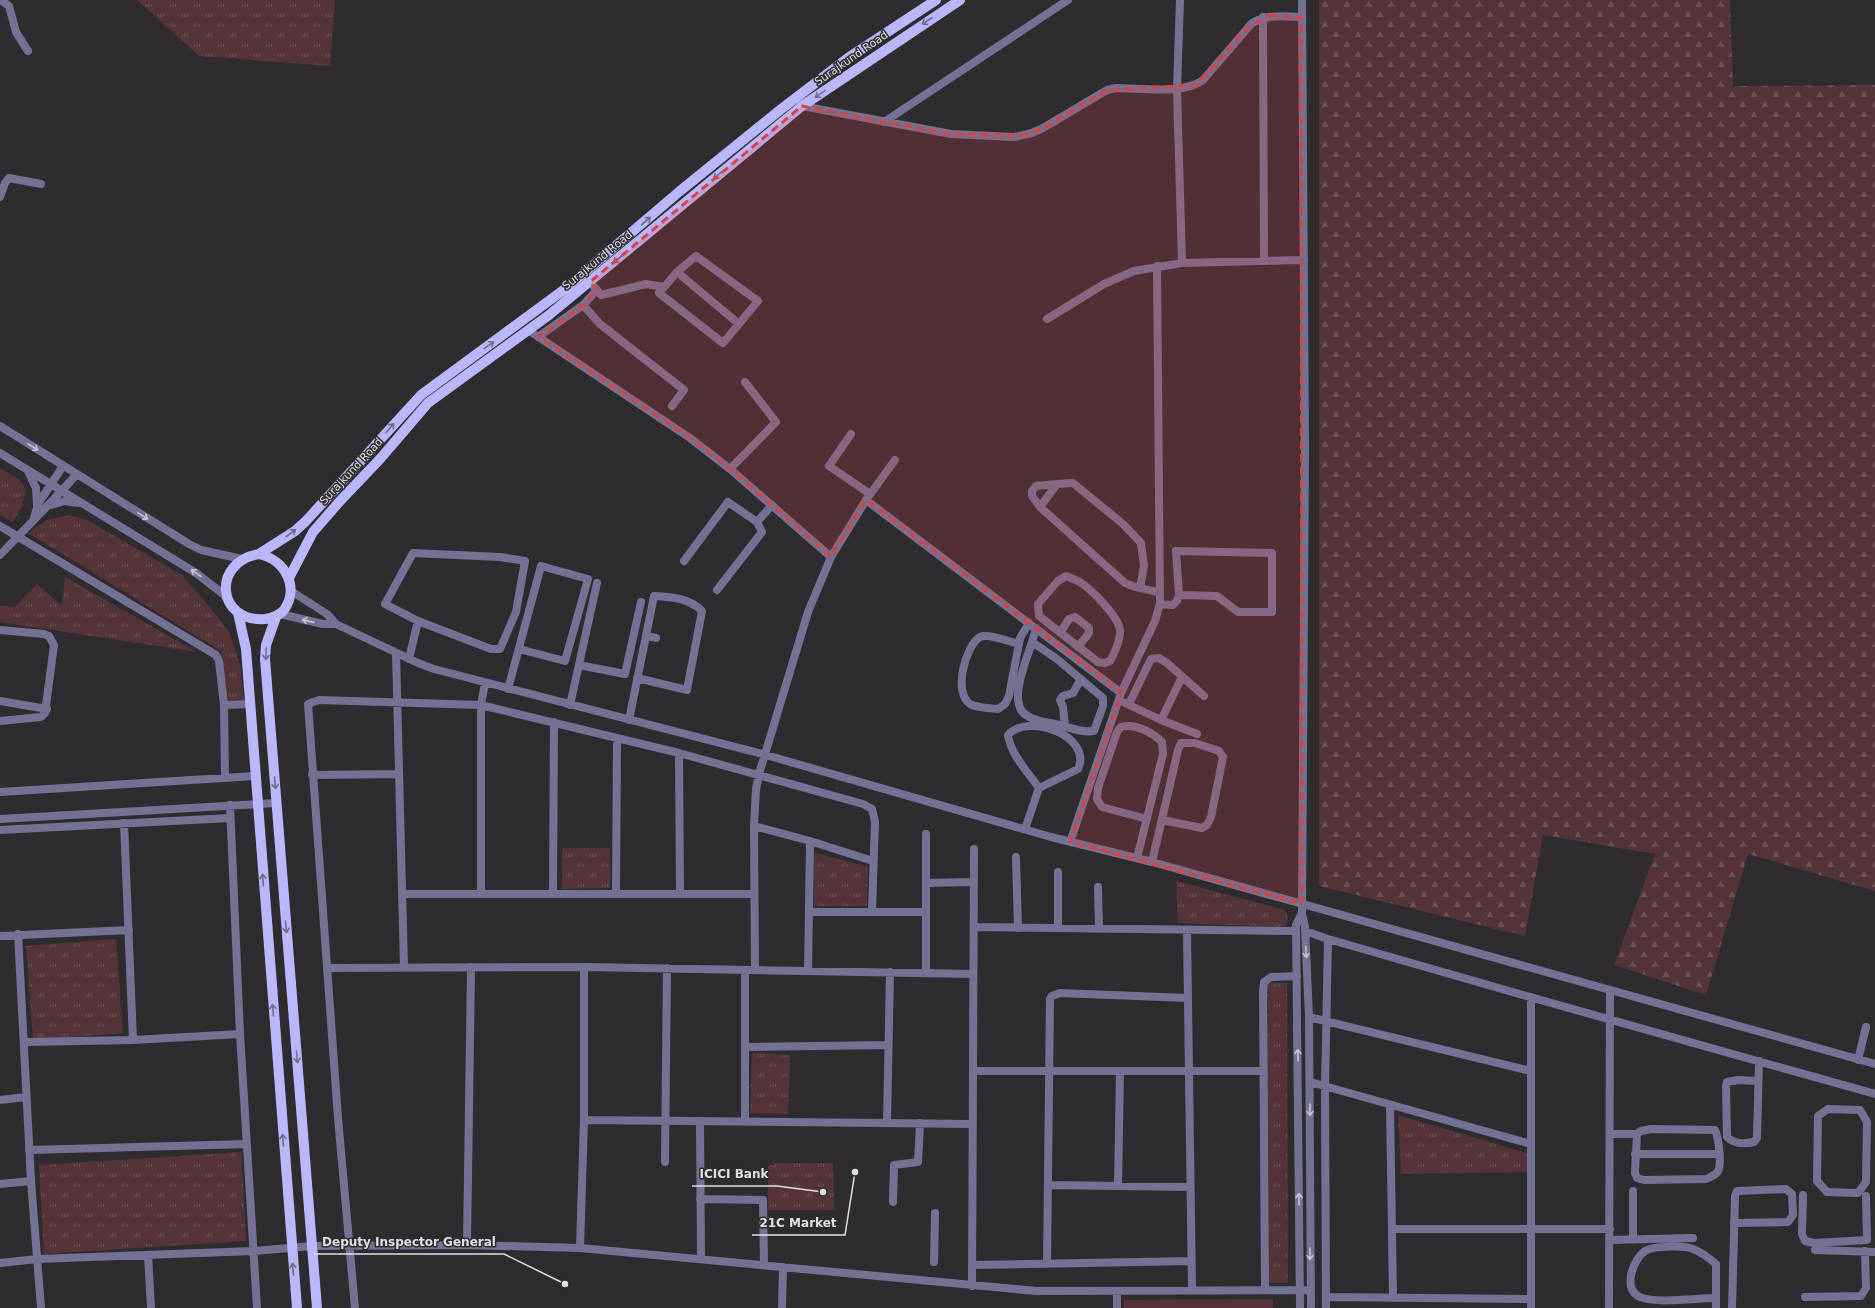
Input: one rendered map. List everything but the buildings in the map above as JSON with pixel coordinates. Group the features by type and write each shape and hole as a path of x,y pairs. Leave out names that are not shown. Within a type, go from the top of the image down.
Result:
{"main road":[{"name":"Surajkund Road","path":"259,554 295,531 306,521 421,394 565,289 680,191 780,110 848,58 936,0"},
{"name":"Surajkund Road","path":"289,578 314,532 340,501 380,459 421,409 590,282 802,106 960,0"},
{"path":"278,616 252,619 238,613 231,606 227,597 225,583 230,570 242,559 259,554 272,559 278,563 289,578 291,591 288,604 278,616 266,645 266,660 317,1308"},
{"path":"238,613 246,649 296,1308"}],"street":[{"path":"1,0 9,6 16,32 28,52"},
{"path":"884,122 1068,0"},
{"path":"1180,0 1177,89 1182,263"},
{"path":"1302,0 1304,260 1302,913 1305,931 1309,1017 1311,1308"},
{"path":"802,106 951,134 1014,137 1032,133 1043,128 1107,90 1116,88 1190,88 1203,80 1248,27 1263,17 1301,17"},
{"path":"1263,17 1264,260"},
{"path":"0,197 5,183 9,178 41,184"},
{"path":"696,256 758,301 723,343 659,293 664,287 677,272 696,256"},
{"path":"1047,318 1104,284 1134,271 1182,263 1304,260"},
{"path":"1070,842 1120,697 1155,621 1160,604 1157,266"},
{"path":"677,272 738,324"},
{"path":"590,282 602,295 646,284 664,287"},
{"path":"538,337 583,306 597,290"},
{"path":"583,306 600,324 684,390 672,406"},
{"path":"528,330 690,438 730,469 831,557"},
{"path":"730,469 776,422 745,382"},
{"path":"0,426 189,544 201,550 242,559"},
{"path":"851,434 829,466 1064,650 1129,704 1160,720 1197,734"},
{"path":"0,453 196,573 227,597"},
{"path":"755,970 754,826 756,789 759,774 808,612 831,557 868,497 895,460"},
{"path":"37,506 63,466"},
{"path":"27,470 36,488 37,506 34,518"},
{"path":"0,555 34,518 41,514 77,474"},
{"path":"1040,507 1057,484"},
{"path":"1140,588 1144,566 1141,543 1123,524 1073,484 1036,486 1032,490 1032,496 1040,507 1125,583 1140,588 1160,592"},
{"path":"47,507 65,500 84,505"},
{"path":"684,561 728,502 757,522 762,532 717,590"},
{"path":"757,522 772,506"},
{"path":"0,526 212,652 219,661 224,705 226,778"},
{"path":"1160,604 1173,605 1179,596 1176,551 1272,553 1272,612 1238,612 1217,596 1179,596"},
{"path":"413,553 500,557 525,561 516,612 500,649 491,649 418,621 385,604 413,553"},
{"path":"508,688 541,566 588,579 565,660 519,649"},
{"path":"1066,576 1078,581 1113,613 1118,621 1120,631 1115,651 1110,661 1105,663 1098,662 1070,641 1039,616 1038,604 1058,581 1066,576"},
{"path":"570,705 597,584"},
{"path":"291,591 327,614 336,624 409,659 434,668 485,683 766,755 1070,842 1152,862 1875,1064"},
{"path":"629,720 637,678 654,596 674,597 695,604 702,611 687,690 637,678"},
{"path":"579,665 625,674 641,602"},
{"path":"278,616 323,624 336,624"},
{"path":"1060,633 1069,619 1076,617 1082,621 1089,628 1089,633 1078,647"},
{"path":"409,659 418,621"},
{"path":"1032,642 1081,679 1103,698 1103,706 1098,724 1094,731 1086,732 1037,720 1024,714 1020,708 1017,690 1032,642 1033,626"},
{"path":"1019,644 986,636 980,637 970,647 967,652 962,685 965,697 970,703 998,709 1005,704 1009,696 1019,644 1020,638 1033,626"},
{"path":"0,630 44,634 49,636 54,645 47,709 41,717 0,721"},
{"path":"646,636 656,638"},
{"path":"1064,650 1070,641"},
{"path":"396,653 404,967"},
{"path":"1129,704 1151,659 1159,658 1204,696"},
{"path":"1160,720 1182,677"},
{"path":"1065,727 1061,697 1073,692 1081,679"},
{"path":"481,893 480,705 485,683"},
{"path":"355,1308 312,776 308,704 319,700 480,705 679,753 863,804 872,809 875,822 872,912"},
{"path":"0,701 47,709"},
{"path":"224,705 250,704"},
{"path":"553,894 554,722"},
{"path":"1025,829 1039,788 1078,769 1081,762 1080,755 1074,744 1064,734 1030,724 1012,730 1008,735 1014,754 1039,788"},
{"path":"1137,858 1147,819 1163,754 1162,742 1155,735 1130,724 1121,727 1117,732 1098,788 1097,799 1102,807 1147,819"},
{"path":"616,894 617,738"},
{"path":"1152,862 1178,750 1181,744 1195,744 1219,750 1223,757 1211,817 1206,825 1202,828 1162,820"},
{"path":"679,753 680,894"},
{"path":"312,776 399,774"},
{"path":"0,792 255,776"},
{"path":"0,819 277,803"},
{"path":"230,805 240,1034 257,1308"},
{"path":"0,830 230,818"},
{"path":"124,823 133,1040"},
{"path":"754,826 810,841 873,861"},
{"path":"926,834 926,973"},
{"path":"808,971 810,841"},
{"path":"972,1286 974,848"},
{"path":"1016,857 1018,928"},
{"path":"1058,872 1058,928"},
{"path":"926,883 974,882"},
{"path":"1098,887 1099,929"},
{"path":"402,894 754,894"},
{"path":"810,912 926,912"},
{"path":"1300,1308 1296,925 1302,913"},
{"path":"974,927 1296,931"},
{"path":"0,936 129,930"},
{"path":"1187,930 1192,1290"},
{"path":"1305,931 1328,940 1875,1094"},
{"path":"18,934 25,1042 29,1150 41,1308"},
{"path":"1326,1308 1325,1087 1328,940"},
{"path":"467,1245 471,967"},
{"path":"327,968 584,967 973,974"},
{"path":"580,1248 584,1120 584,967"},
{"path":"665,1162 667,968"},
{"path":"745,970 745,1122"},
{"path":"887,1123 890,972"},
{"path":"1265,1289 1262,1071 1264,982 1271,977 1296,976"},
{"path":"1609,1308 1610,990"},
{"path":"1047,1264 1049,1002 1052,996 1060,993 1188,998"},
{"path":"1531,997 1531,1308"},
{"path":"1309,1017 1531,1071"},
{"path":"1858,1060 1866,1027"},
{"path":"25,1042 133,1040 240,1034"},
{"path":"745,1047 888,1045"},
{"path":"1758,1061 1758,1081 1757,1138 1754,1142 1750,1143 1734,1142 1727,1137 1727,1082 1739,1080 1758,1081"},
{"path":"973,1071 1262,1071"},
{"path":"1118,1186 1120,1071"},
{"path":"1310,1082 1531,1144"},
{"path":"0,1100 26,1097"},
{"path":"1390,1105 1393,1298"},
{"path":"1828,1109 1860,1110 1867,1122 1871,1144 1866,1182 1858,1193 1827,1192 1817,1181 1818,1116 1828,1109"},
{"path":"584,1120 973,1124"},
{"path":"700,1121 700,1259"},
{"path":"893,1202 894,1165 918,1162 920,1123"},
{"path":"1610,1134 1637,1134 1641,1131 1651,1130 1714,1130 1717,1135 1718,1170 1714,1176 1706,1179 1650,1180 1637,1178 1635,1173 1637,1134"},
{"path":"29,1150 247,1144"},
{"path":"1635,1154 1718,1154"},
{"path":"1310,1164 1325,1165"},
{"path":"0,1184 31,1181"},
{"path":"1048,1185 1190,1187"},
{"path":"1732,1308 1734,1223 1735,1196 1737,1191 1786,1189 1792,1194 1793,1216 1788,1222 1734,1223"},
{"path":"1633,1191 1633,1239"},
{"path":"1803,1195 1802,1234 1804,1241 1814,1243 1871,1240 1866,1196"},
{"path":"700,1199 763,1200 764,1265"},
{"path":"934,1262 935,1213"},
{"path":"1392,1229 1610,1229"},
{"path":"1310,1238 1326,1237"},
{"path":"1610,1240 1693,1238"},
{"path":"0,1263 37,1259 254,1251 312,1246 467,1245 580,1248 1036,1291 1311,1290"},
{"path":"1716,1298 1654,1300 1639,1297 1633,1292 1630,1276 1636,1261 1645,1251 1653,1247 1692,1248 1705,1255 1716,1264 1716,1298 1716,1308"},
{"path":"1815,1250 1875,1252"},
{"path":"1805,1297 1861,1296 1866,1288 1865,1251"},
{"path":"148,1255 151,1308"},
{"path":"972,1265 1191,1261"},
{"path":"782,1308 783,1267"},
{"path":"1117,1291 1117,1308"},
{"path":"1326,1297 1531,1299"}],"highlighted area":[{"path":"1270,15 1301,17 1302,904 1070,842 1121,693 866,500 831,557 730,469 690,438 538,337 583,305 597,290 590,282 802,106 951,134 1024,135 1043,128 1107,90 1196,85 1248,27"}],"green space":[{"path":"137,0 335,0 330,66 199,56"},
{"path":"1319,0 1730,0 1733,86 1875,85 1875,891 1748,854 1706,995 1614,965 1655,854 1543,835 1525,936 1319,886"},
{"path":"0,468 21,481 26,491 22,506 13,522 0,515"},
{"path":"70,515 87,520 182,575 229,632 240,665 244,700 225,700 221,651 28,533 47,520"},
{"path":"65,577 197,652 0,622 0,606 15,607 37,584 62,606"},
{"path":"562,848 610,848 610,888 562,889"},
{"path":"813,852 868,867 867,906 814,906"},
{"path":"1176,881 1285,910 1288,917 1286,927 1178,923"},
{"path":"116,939 123,1033 33,1040 26,946"},
{"path":"1266,983 1287,983 1288,1283 1266,1283"},
{"path":"752,1053 790,1055 788,1114 750,1113"},
{"path":"1398,1115 1527,1153 1528,1172 1401,1174"},
{"path":"241,1152 246,1241 44,1254 39,1165"},
{"path":"775,1163 833,1163 834,1210 768,1210 768,1165 774,1165"},
{"path":"1273,1299 1273,1308 1124,1308 1124,1300"}],"place":[{"name":"21C Market","path":"855,1172"},
{"name":"ICICI Bank","path":"823,1192"},
{"name":"Deputy Inspector General","path":"565,1284"}]}
